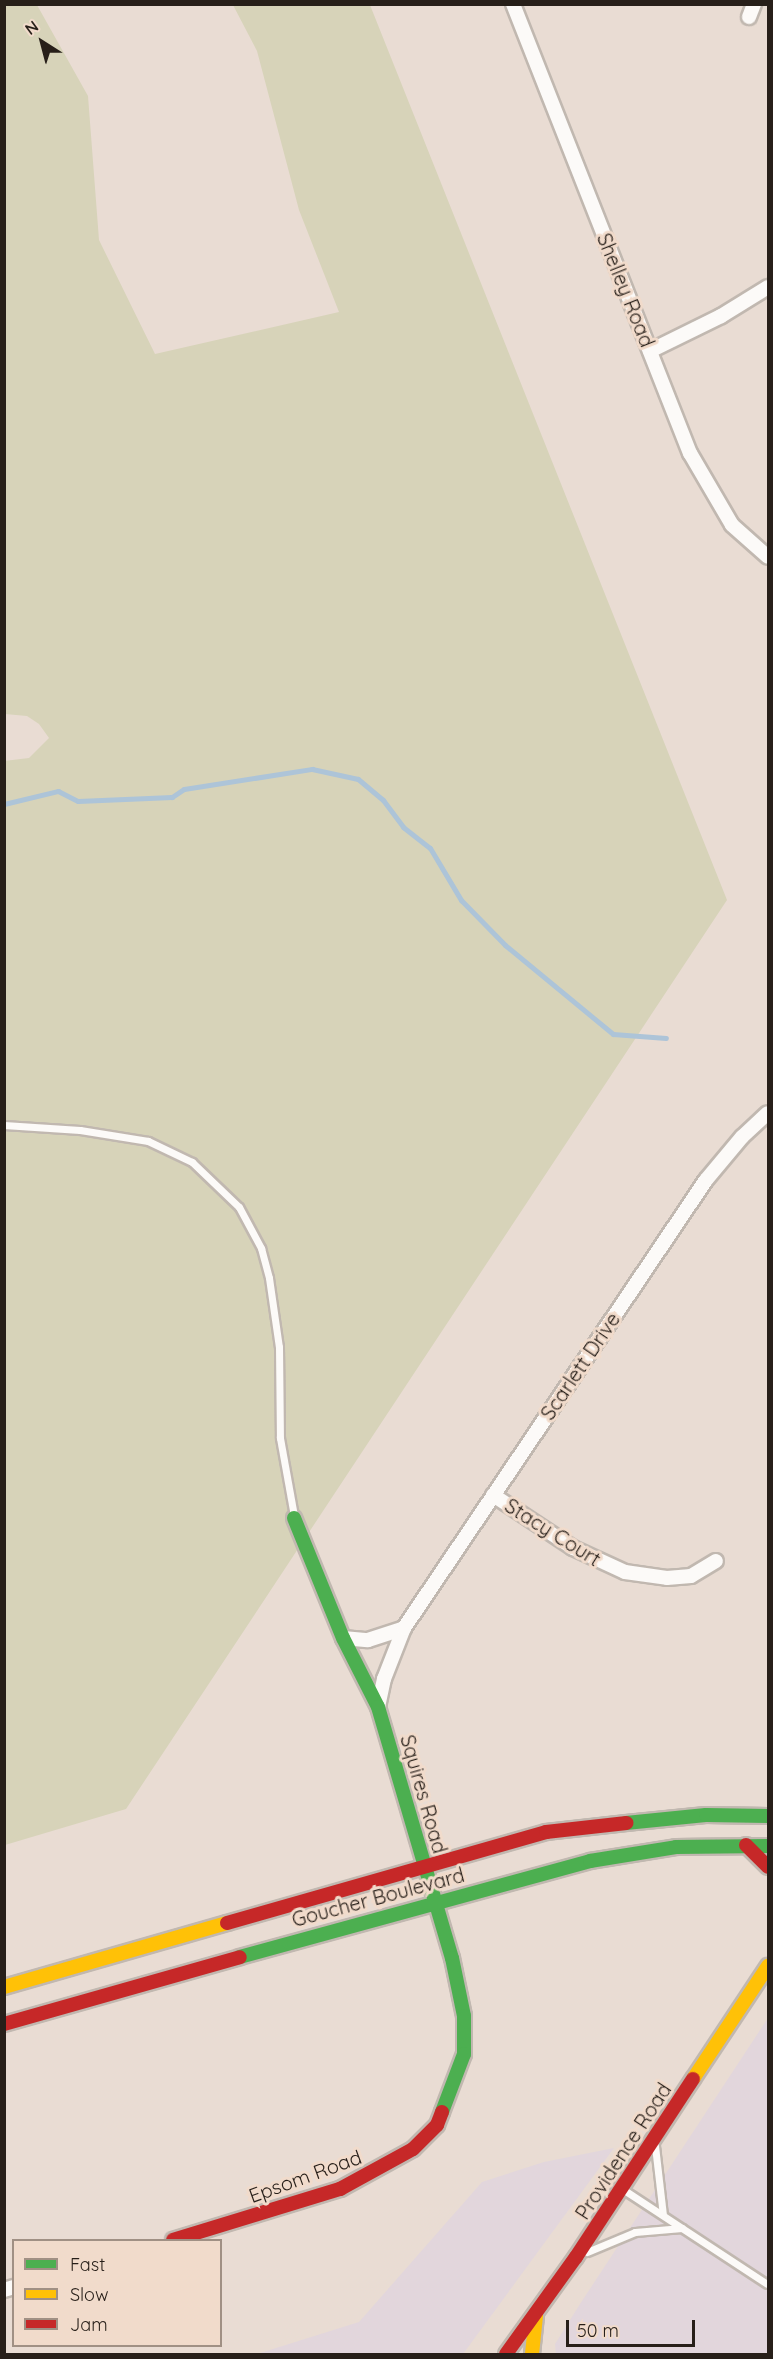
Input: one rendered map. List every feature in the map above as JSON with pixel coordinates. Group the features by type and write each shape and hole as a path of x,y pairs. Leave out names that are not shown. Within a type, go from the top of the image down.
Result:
{"main road":[{"name":"Squires Road","path":"294,1518 342,1638 378,1707 435,1901 464,2016 464,2054 437,2125"},
{"name":"Goucher Boulevard","path":"4,1987 424,1865 546,1832 706,1815 766,1815"},
{"path":"746,1845 768,1867"},
{"name":"Goucher Boulevard","path":"4,2024 435,1901 590,1861 675,1847 768,1846"},
{"name":"Providence Road","path":"506,2354 576,2257 768,1966"},
{"name":"Epsom Road","path":"179,2239 340,2188 413,2149 437,2125"},
{"path":"532,2355 536,2313"}],"street":[{"name":"Shelley Road","path":"513,4 690,453 711,493 732,525 768,557"},
{"path":"650,351 721,316 768,287"},
{"name":"Scarlett Drive","path":"378,1707 384,1679 404,1628 706,1180 742,1137 768,1113"},
{"name":"Stacy Court","path":"494,1495 573,1548 625,1572 667,1578 691,1576 716,1561"},
{"path":"342,1638 368,1640 404,1628"}],"lane":[{"path":"4,1125 80,1130 147,1141 192,1162 239,1207 261,1248 273,1298 279,1347 280,1438 294,1518"},
{"path":"654,2139 663,2215"},
{"path":"622,2188 766,2284"},
{"path":"576,2257 635,2232 682,2228"}],"shaded area":[{"path":"5,5 37,5 88,96 99,240 155,354 339,312 299,210 257,51 233,5 370,5 727,900 126,1809 5,1845 4,761 29,758 49,738 39,724 27,716 5,714"},
{"path":"768,2018 768,2354 556,2354 555,2344 580,2304"},
{"path":"614,2148 463,2354 257,2354 359,2322 482,2182 544,2162"}],"waterway":[{"path":"4,804 58,791 78,801 172,797 184,789 312,769 358,779 383,800 403,827 430,848 461,900 505,945 613,1034 666,1038"}],"traffic: fast":[{"path":"294,1518 343,1638 378,1707 452,1958 464,2016 464,2054 442,2112"},
{"path":"626,1823 706,1815 768,1816"},
{"path":"240,1957 590,1861 676,1847 768,1846"}],"traffic: slow":[{"path":"4,1987 227,1923"},
{"path":"693,2079 768,1966"},
{"path":"532,2354 536,2315"}],"traffic: jam":[{"path":"227,1923 546,1832 626,1823"},
{"path":"746,1845 768,1867"},
{"path":"4,2024 240,1957"},
{"path":"506,2354 576,2257 693,2079"},
{"path":"176,2239 340,2189 413,2149 437,2125 442,2112"}]}
